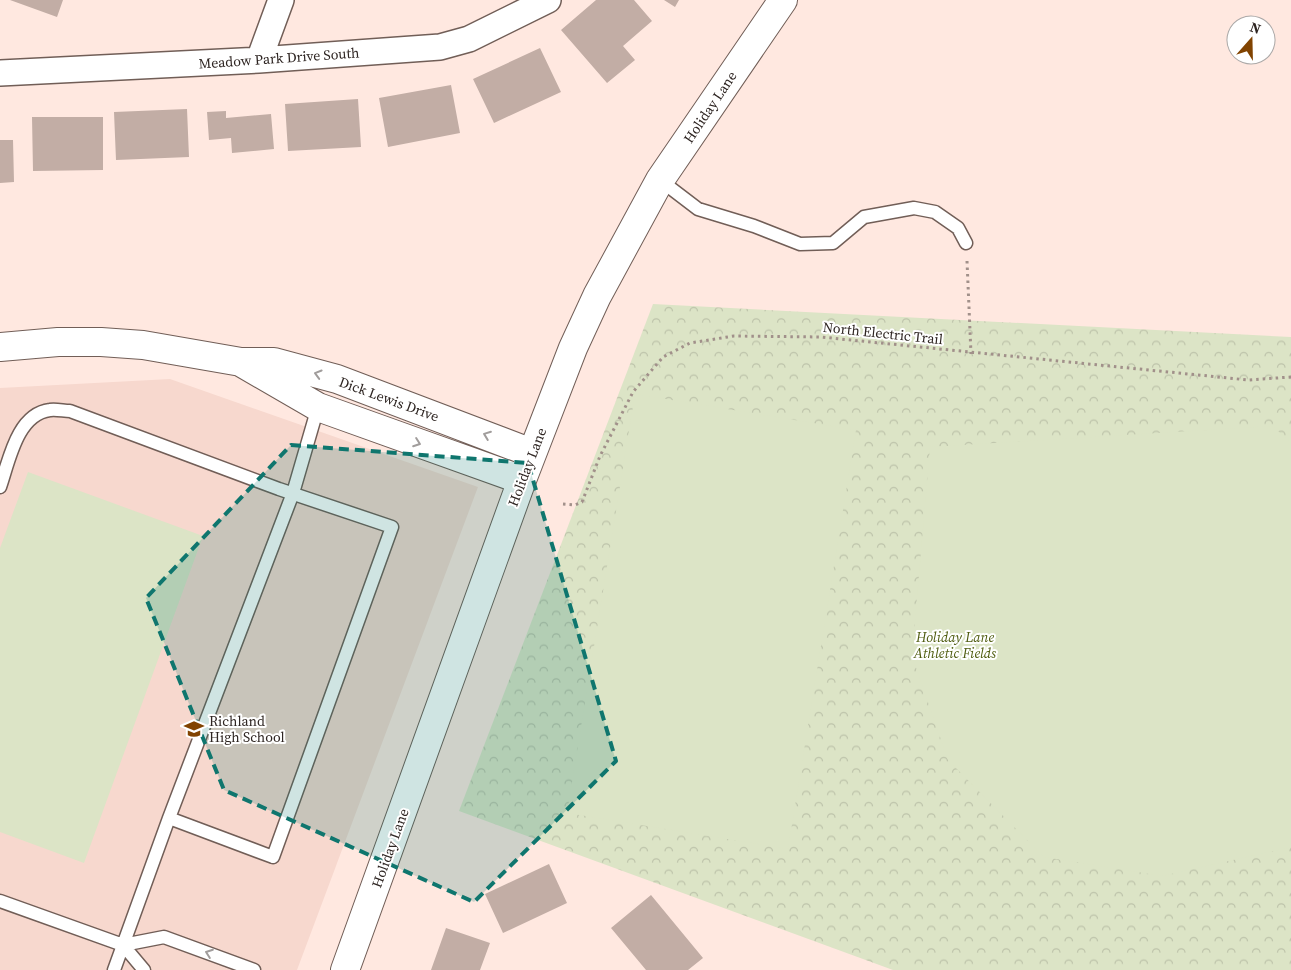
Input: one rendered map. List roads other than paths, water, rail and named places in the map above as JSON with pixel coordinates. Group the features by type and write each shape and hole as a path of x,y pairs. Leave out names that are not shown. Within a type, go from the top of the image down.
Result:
{"street":[{"path":"259,60 281,0"},
{"name":"Meadow Park Drive South","path":"0,73 259,60 440,47 469,38 548,0"},
{"name":"Holiday Lane","path":"345,970 532,453 573,348 596,296 660,180 783,0"},
{"name":"Dick Lewis Drive","path":"0,347 58,342 101,342 152,346 241,362 274,362 337,379 532,453"},
{"name":"Dick Lewis Drive","path":"241,362 318,407 522,480"}],"lane":[{"path":"660,180 698,209 754,226 800,244 833,243 864,218 914,208 935,212 943,217 958,228 966,243"},
{"path":"114,970 169,818 293,493 318,407"},
{"path":"0,487 20,430 34,416 50,410 70,411 293,493 392,527 273,857 169,818"},
{"path":"0,901 123,945 144,970"},
{"path":"123,945 164,936 254,970"}],"place":[{"name":"Richland High School","path":"194,729"}],"park label":[{"name":"Holiday Lane Athletic Fields","path":"955,646"}]}
